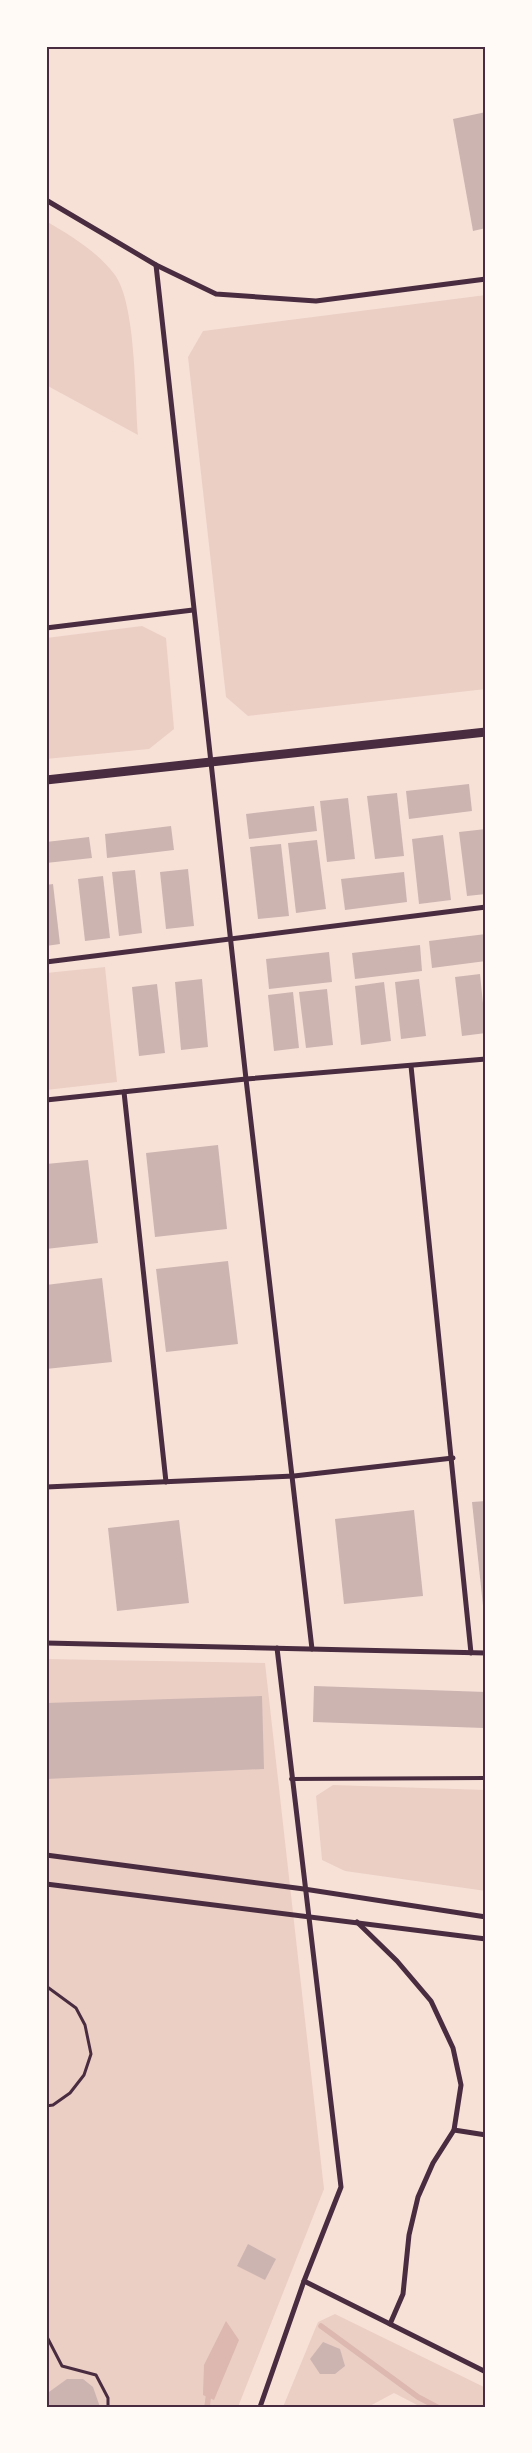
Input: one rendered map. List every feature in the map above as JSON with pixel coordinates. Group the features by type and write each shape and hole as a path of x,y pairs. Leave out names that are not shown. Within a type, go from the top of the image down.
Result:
{"street":[{"path":"46,200 156,265 216,294 316,301 486,279"},
{"path":"156,265 193,610 212,762 246,1080 294,1476 312,1649"},
{"path":"46,628 193,610"},
{"path":"46,780 486,732"},
{"path":"46,962 486,907"},
{"path":"46,1100 486,1059"},
{"path":"411,1066 453,1458 471,1653"},
{"path":"124,1092 166,1482"},
{"path":"46,1487 294,1476 453,1458"},
{"path":"46,1643 486,1653"},
{"path":"260,2407 304,2281 341,2187 304,1889 277,1648"},
{"path":"46,1854 304,1889 486,1917"},
{"path":"46,1884 486,1939"},
{"path":"357,1922 397,1961 431,2001 453,2048 461,2085 454,2130 433,2163 418,2197 410,2235 402,2294 390,2324"},
{"path":"454,2130 486,2135"},
{"path":"304,2281 486,2372"}],"lane":[{"path":"291,1779 486,1778"}],"path":[{"path":"46,1986 76,2008 85,2025 91,2054 84,2075 70,2093 53,2105 46,2106"},
{"path":"46,2334 62,2366 96,2375 108,2398 108,2407"}],"shaded area":[{"path":"46,221 83,245 108,266 122,289 131,328 138,435 46,385"},
{"path":"486,295 486,689 248,716 226,697 188,357 203,331"},
{"path":"142,626 166,638 174,729 149,749 46,759 46,638"},
{"path":"105,967 117,1082 46,1090 46,973"},
{"path":"46,1659 265,1663 324,2189 238,2407 46,2407"},
{"path":"333,1785 486,1790 486,1891 345,1871 322,1860 316,1796"},
{"path":"335,2314 486,2388 486,2407 421,2407 394,2393 368,2407 283,2407 318,2322"},
{"path":"226,2321 239,2340 214,2400 203,2395 204,2365"}],"building":[{"path":"486,112 486,228 473,231 453,119"},
{"path":"469,784 472,811 409,819 406,791"},
{"path":"397,793 404,856 375,859 367,796"},
{"path":"348,798 355,859 327,862 320,801"},
{"path":"314,806 317,831 249,839 246,814"},
{"path":"171,826 174,850 107,858 105,834"},
{"path":"486,829 486,894 467,896 459,832"},
{"path":"443,835 451,900 419,904 412,839"},
{"path":"89,837 92,858 46,863 46,842"},
{"path":"317,840 326,909 296,913 288,843"},
{"path":"281,844 289,916 258,919 250,847"},
{"path":"188,869 194,926 166,929 160,872"},
{"path":"135,870 142,933 119,936 112,872"},
{"path":"404,872 407,902 345,910 341,879"},
{"path":"103,876 110,938 85,941 78,879"},
{"path":"53,884 60,944 46,946 46,885"},
{"path":"486,934 486,961 432,968 429,941"},
{"path":"420,945 422,971 355,979 352,953"},
{"path":"329,952 332,982 269,989 266,959"},
{"path":"480,974 486,1033 462,1036 455,977"},
{"path":"202,979 208,1047 181,1050 175,982"},
{"path":"419,979 426,1036 401,1039 395,982"},
{"path":"384,982 391,1041 361,1045 355,986"},
{"path":"157,984 165,1053 139,1056 132,987"},
{"path":"327,989 333,1045 306,1048 299,992"},
{"path":"293,992 299,1048 274,1051 268,995"},
{"path":"218,1145 227,1229 155,1237 146,1153"},
{"path":"88,1160 98,1243 46,1249 46,1164"},
{"path":"228,1261 238,1344 166,1352 156,1269"},
{"path":"102,1278 112,1362 46,1369 46,1285"},
{"path":"486,1501 486,1615 484,1615 472,1502"},
{"path":"414,1510 423,1596 344,1604 335,1519"},
{"path":"179,1520 189,1603 117,1611 108,1528"},
{"path":"314,1686 486,1692 484,1728 313,1722"},
{"path":"262,1696 264,1769 46,1779 46,1703"},
{"path":"248,2244 276,2259 265,2280 237,2266"},
{"path":"323,2342 340,2349 345,2366 335,2374 320,2374 310,2359"},
{"path":"67,2379 83,2379 93,2387 100,2407 46,2407 46,2396 49,2392"}],"waterway":[{"path":"321,2326 418,2397 437,2407"},
{"path":"207,2407 209,2392"}]}
